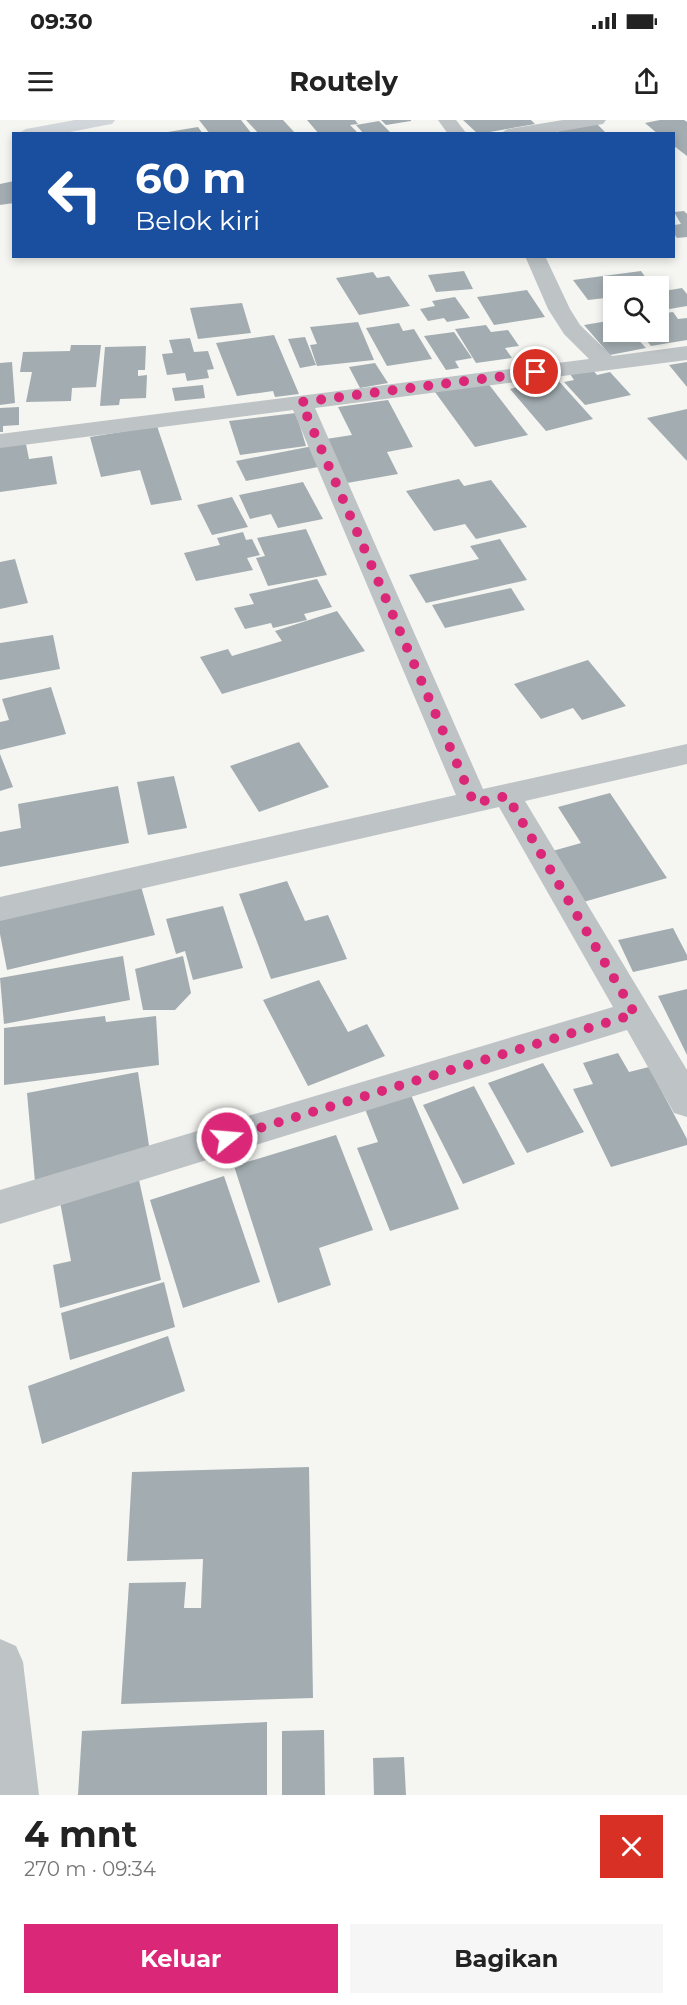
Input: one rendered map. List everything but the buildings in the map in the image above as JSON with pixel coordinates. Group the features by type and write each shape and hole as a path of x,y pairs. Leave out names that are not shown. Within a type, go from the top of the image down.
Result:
{"highway":[{"path":"37,132 106,120"}],"street":[{"path":"447,120 457,132"},
{"path":"521,132 597,120"},
{"path":"536,258 559,309 606,363"},
{"path":"0,441 687,353"},
{"path":"301,402 474,803"},
{"path":"0,909 687,754"},
{"path":"507,796 687,1102"},
{"path":"0,1207 635,1014"},
{"path":"0,1662 15,1795"}],"route":[{"path":"227,1138 635,1014 507,796 474,803 301,402 536,372"}]}
